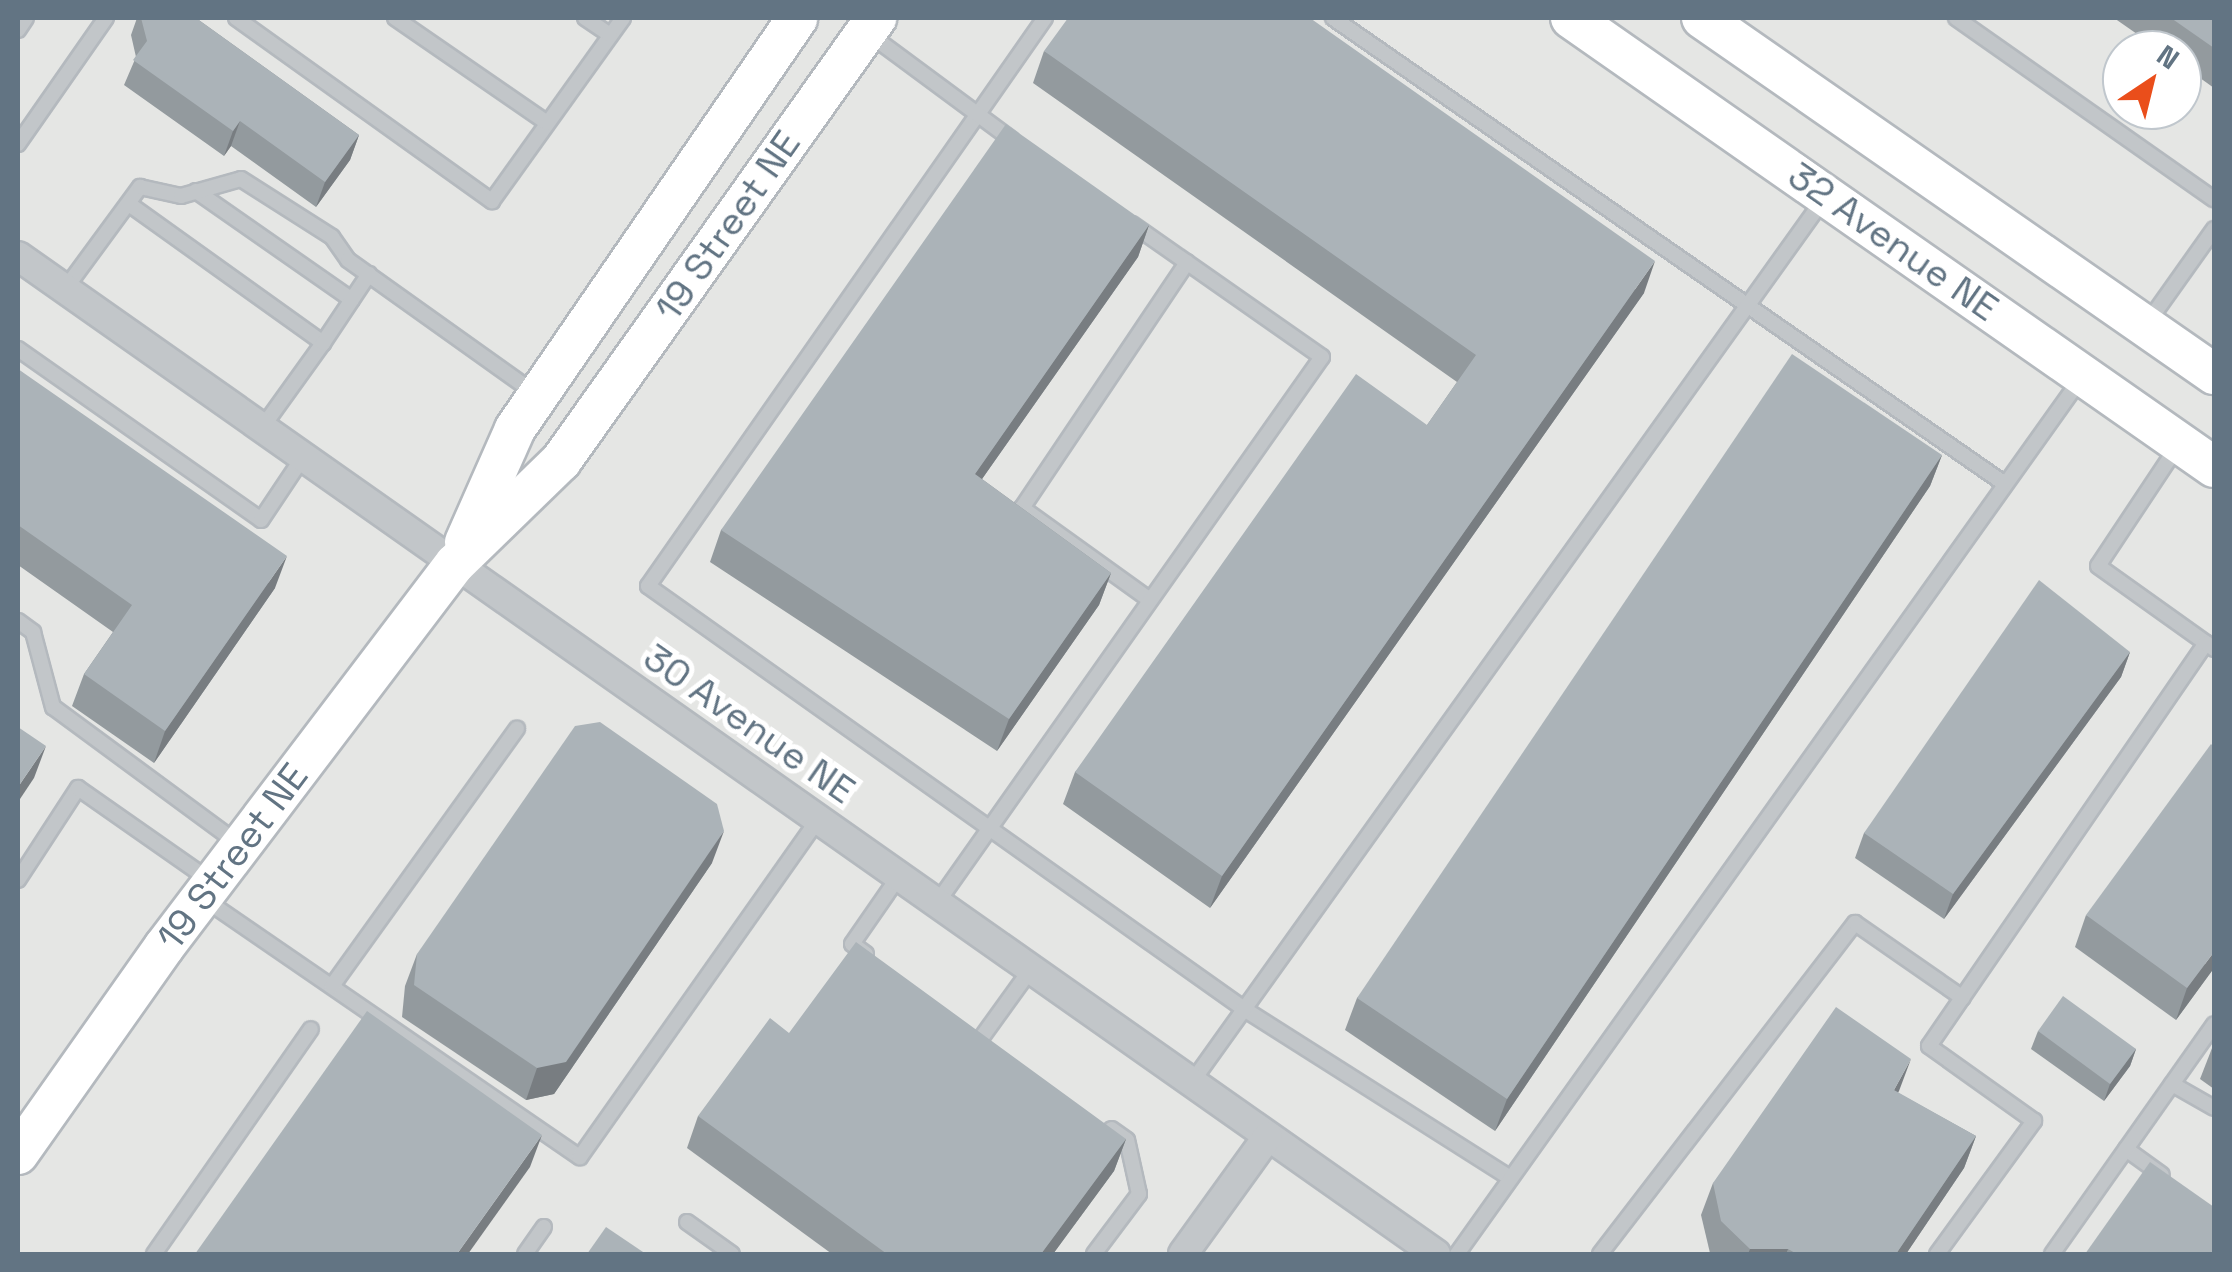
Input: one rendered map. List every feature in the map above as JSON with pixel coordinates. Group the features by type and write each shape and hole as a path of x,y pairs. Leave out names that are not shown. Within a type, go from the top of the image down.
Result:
{"street":[{"name":"19 Street NE","path":"455,564 515,429 797,18"},
{"name":"32 Avenue NE","path":"1571,18 2214,468"},
{"name":"32 Avenue NE","path":"1702,18 2214,374"},
{"name":"19 Street NE","path":"23,1135 455,564 561,461 871,25"},
{"name":"30 Avenue NE","path":"18,256 1436,1254"},
{"path":"1183,1254 1268,1136"}],"lane":[{"path":"18,30 26,18"},
{"path":"18,144 106,18"},
{"path":"236,18 492,201 622,18"},
{"path":"395,18 547,123"},
{"path":"584,18 610,36"},
{"path":"1046,18 648,586 1244,1008 1510,1176"},
{"path":"1334,18 2005,484"},
{"path":"1956,18 2214,199"},
{"path":"871,25 978,116 1026,150"},
{"path":"65,289 140,187 181,196 241,179 332,237 369,274 538,396"},
{"path":"196,192 352,300"},
{"path":"1192,1082 1826,195"},
{"path":"128,204 323,343"},
{"path":"936,902 1322,357 1122,217"},
{"path":"2146,326 2214,229"},
{"path":"1150,600 1022,508 1187,262"},
{"path":"262,428 369,274"},
{"path":"18,349 260,520 304,457"},
{"path":"1458,1254 2084,375"},
{"path":"1937,1254 2034,1120 1929,1046 2210,646 2098,566 2180,443"},
{"path":"18,621 33,632 53,707 241,846"},
{"path":"332,986 517,728"},
{"path":"18,880 78,788 332,986 580,1157 818,818"},
{"path":"881,964 852,944 899,876"},
{"path":"1600,1254 1855,923 1962,998"},
{"path":"982,1037 1031,969"},
{"path":"2052,1254 2214,1024"},
{"path":"968,1027 998,1048"},
{"path":"154,1254 311,1029"},
{"path":"2172,1084 2214,1108"},
{"path":"1094,1254 1139,1194 1127,1140 1095,1118"},
{"path":"2126,1149 2170,1182"},
{"path":"687,1222 732,1254"},
{"path":"524,1254 544,1228"}],"shaded area":[{"path":"18,18 2214,18 2214,1254 18,1254"}],"building":[{"path":"141,18 196,18 359,135 325,182 240,121 233,131 133,60 147,41"},
{"path":"1068,18 1310,18 1655,261 1222,876 1075,772 1356,374 1427,425 1476,355 1044,51"},
{"path":"2171,18 2214,18 2214,48 2202,40 2202,30 2188,30"},
{"path":"1006,124 1149,225 975,474 1111,573 1009,719 721,530"},
{"path":"1792,354 1942,455 1507,1099 1357,998"},
{"path":"18,369 287,556 165,731 84,674 132,605 18,525"},
{"path":"2039,580 2130,652 1953,894 1864,833"},
{"path":"600,722 717,804 724,831 566,1062 537,1068 414,985 417,954 575,726"},
{"path":"18,727 46,746 18,787"},
{"path":"2211,744 2214,952 2187,988 2086,915"},
{"path":"856,942 1126,1139 1041,1254 887,1254 698,1116 770,1018 789,1033"},
{"path":"2063,996 2136,1049 2110,1084 2038,1031"},
{"path":"1836,1007 1911,1059 1894,1090 1976,1136 1896,1254 1797,1254 1788,1249 1750,1249 1721,1221 1713,1183"},
{"path":"367,1011 542,1135 457,1254 195,1254"},
{"path":"2150,1162 2214,1207 2214,1254 2085,1254"},
{"path":"606,1227 646,1254 587,1254"}]}
